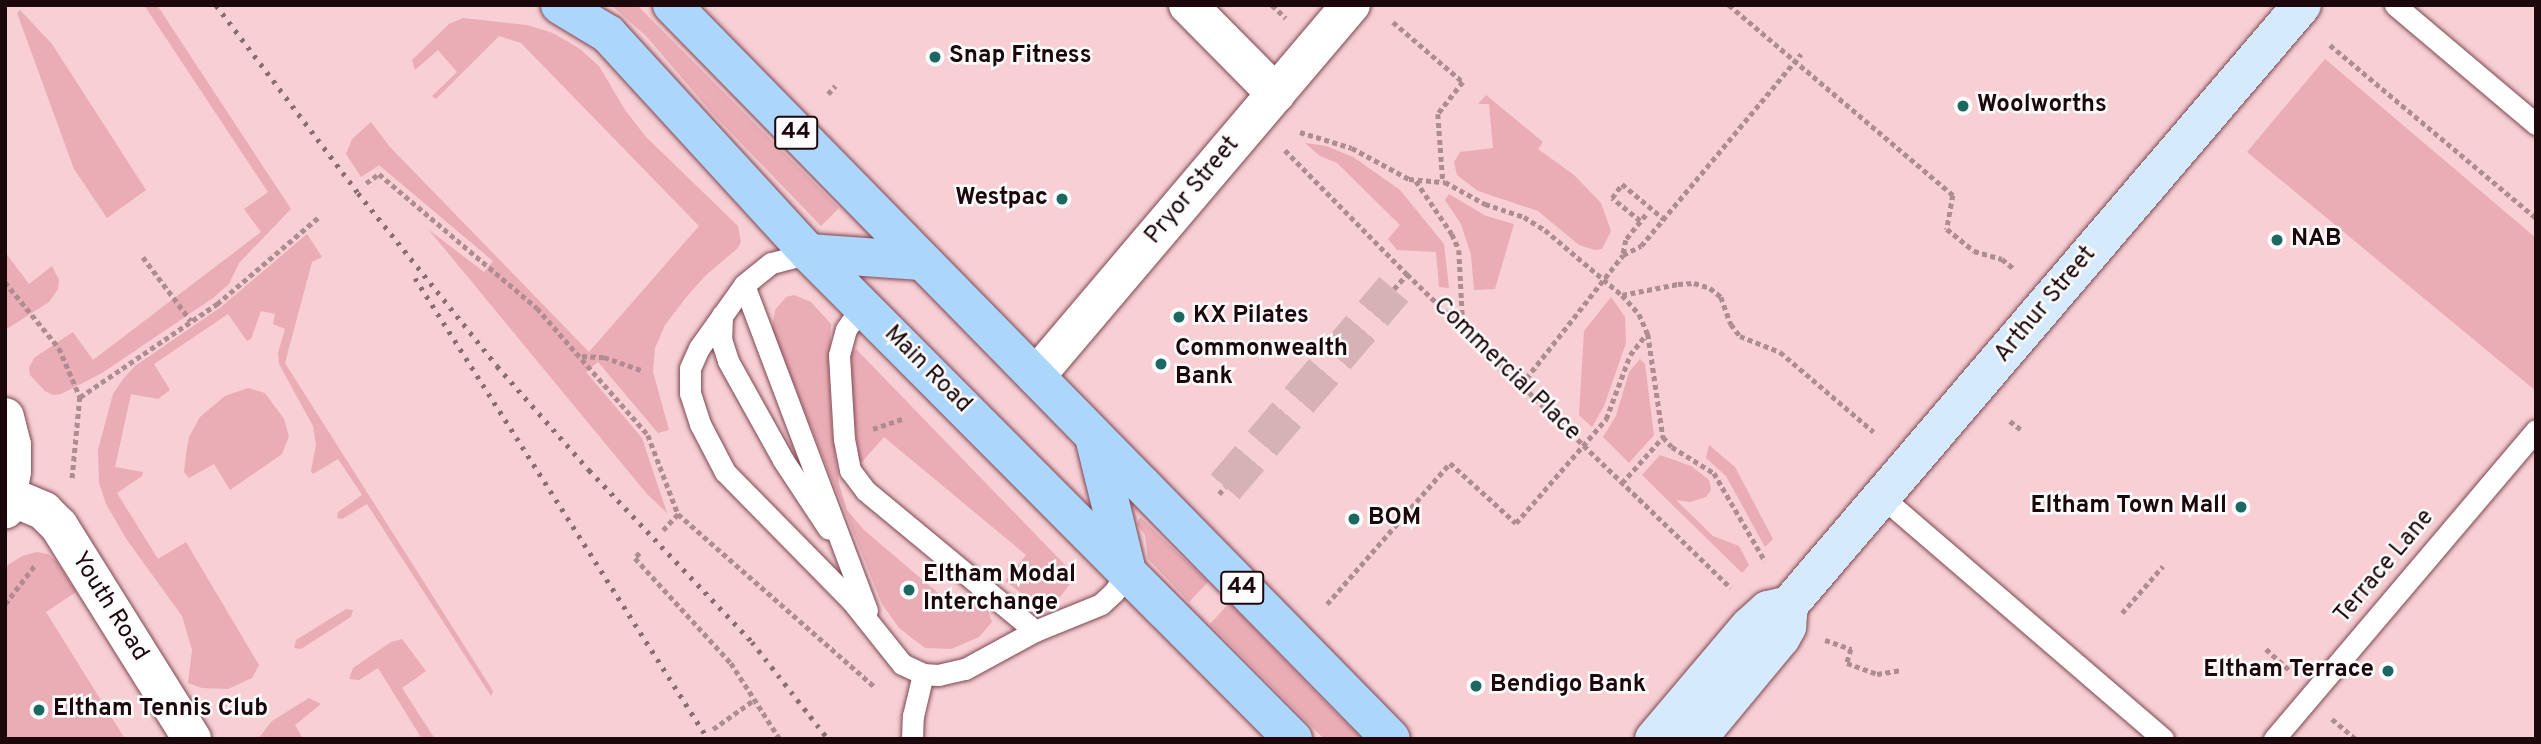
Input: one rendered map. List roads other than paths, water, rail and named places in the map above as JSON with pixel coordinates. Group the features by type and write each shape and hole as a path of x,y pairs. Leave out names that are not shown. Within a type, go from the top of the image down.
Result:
{"main road":[{"name":"Main Road","path":"560,5 608,34 808,253 863,305 1293,739"},
{"name":"44","path":"672,5 1391,739"},
{"path":"808,253 920,261"},
{"path":"1094,437 1127,571"}],"street":[{"path":"1188,5 1276,94"},
{"name":"Pryor Street","path":"1036,376 1351,5"},
{"name":"Arthur Street","path":"1654,739 1750,626 1768,610 1789,604 2302,5"},
{"path":"5,417 12,445 7,502"},
{"name":"Youth Road","path":"7,502 44,511 59,526 192,739"},
{"name":"Arthur Street","path":"1697,739 1782,638 1787,627 1789,604"}],"lane":[{"path":"2395,5 2536,124"},
{"path":"808,253 771,263 744,285 699,348 690,368 688,384 694,409 719,464 732,481 872,623 902,664 923,674 938,675 965,669 1035,631 1101,604 1114,592 1127,571"},
{"path":"744,285 872,623"},
{"path":"863,305 846,329 839,355 844,439 850,470 866,491 1035,631"},
{"path":"722,315 721,339 728,361 783,460 847,556"},
{"name":"Terrace Lane","path":"2274,739 2536,430"},
{"path":"1882,497 2163,739"},
{"path":"912,739 913,716 923,674"}],"tunnel":[{"path":"1225,487 1394,289"}],"railway":[{"path":"216,5 358,193 497,366 589,470 752,642 828,739"},
{"path":"415,278 708,739"}],"place":[{"name":"Snap Fitness","path":"935,57"},
{"name":"Woolworths","path":"1963,106"},
{"name":"Westpac","path":"1062,199"},
{"name":"NAB","path":"2277,240"},
{"name":"KX Pilates","path":"1179,317"},
{"name":"Commonwealth Bank","path":"1161,364"},
{"name":"Eltham Town Mall","path":"2241,507"},
{"name":"BOM","path":"1354,519"},
{"name":"Eltham Modal Interchange","path":"909,590"},
{"name":"Eltham Terrace","path":"2388,671"},
{"name":"Bendigo Bank","path":"1476,686"},
{"name":"Eltham Tennis Club","path":"39,710"}]}
